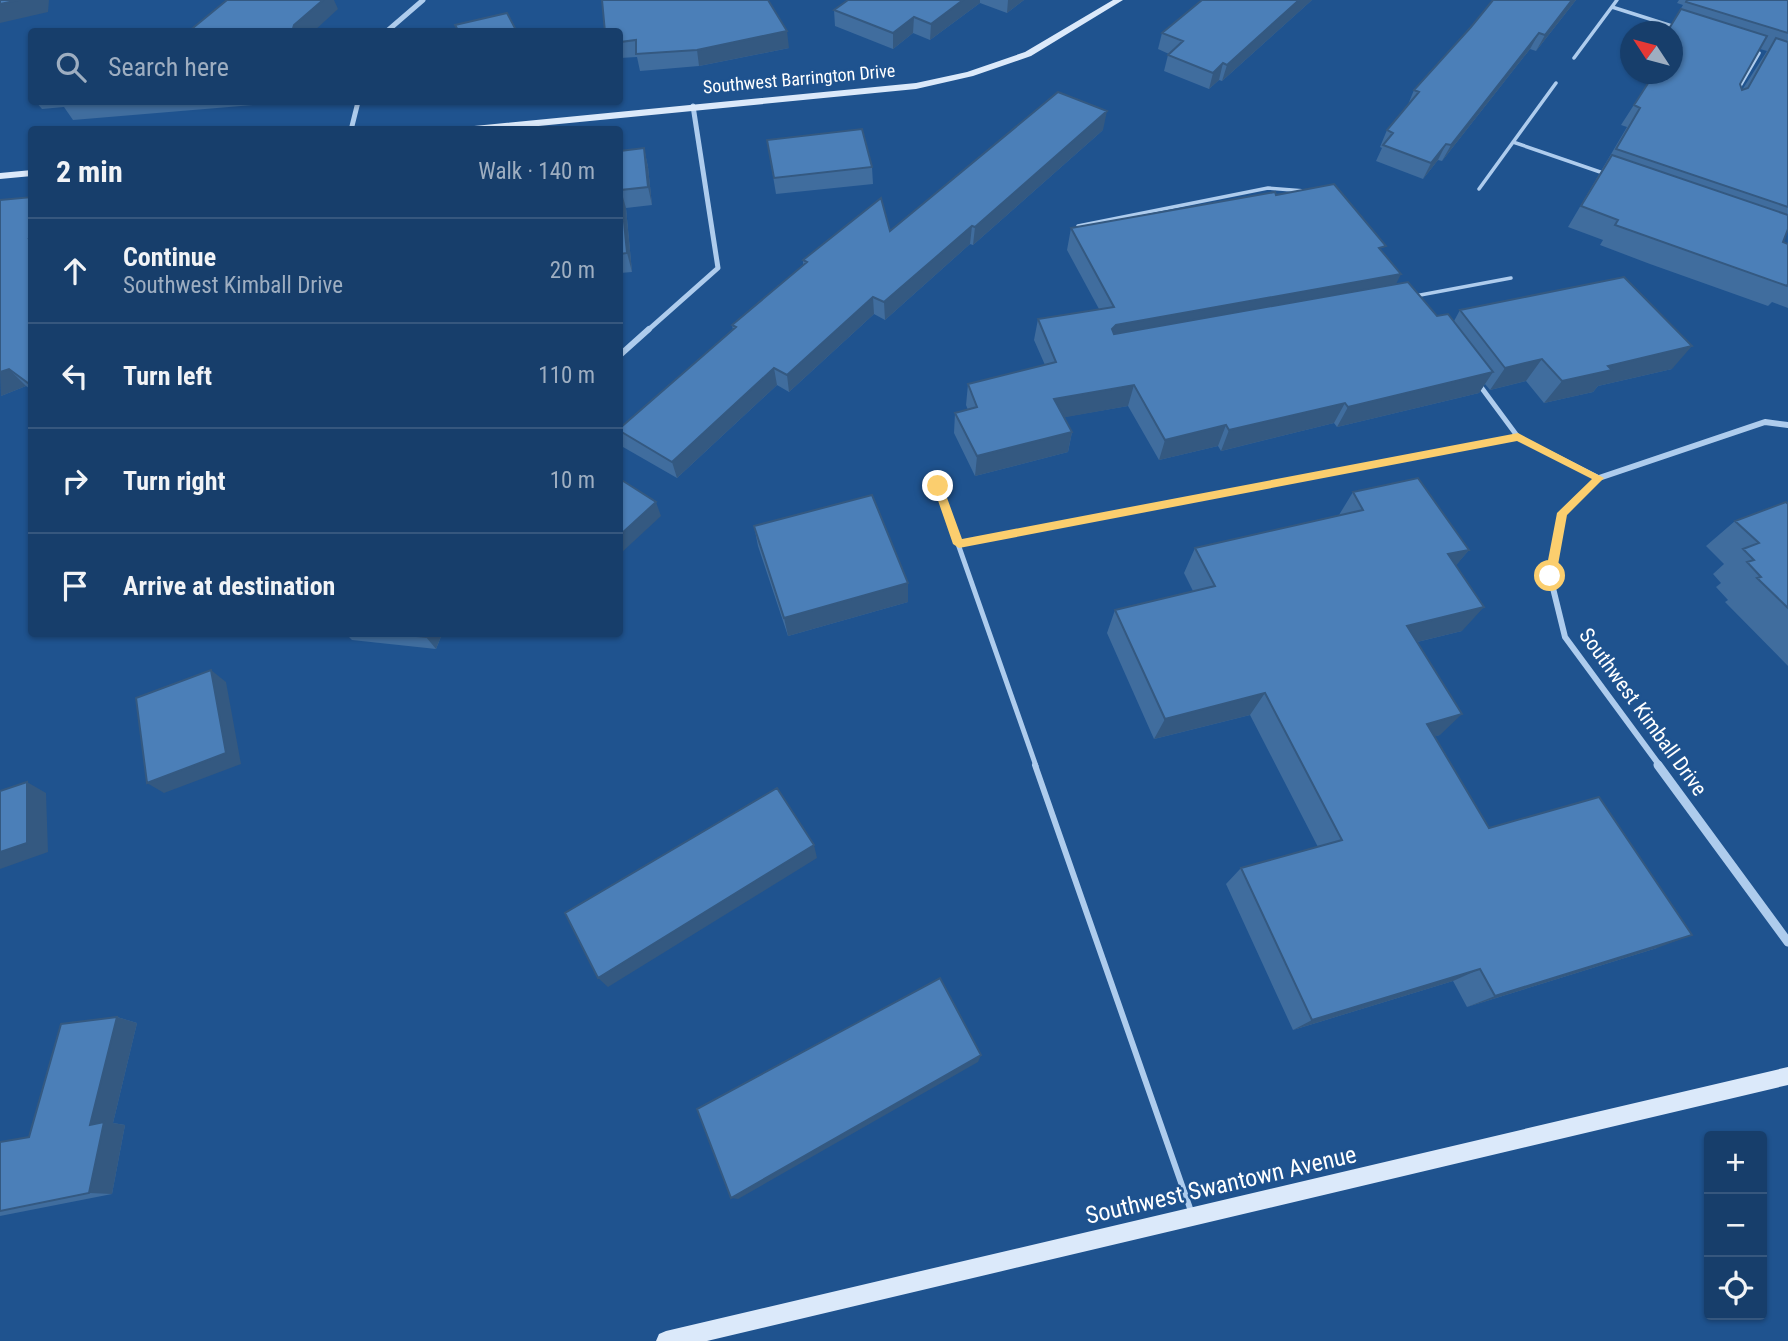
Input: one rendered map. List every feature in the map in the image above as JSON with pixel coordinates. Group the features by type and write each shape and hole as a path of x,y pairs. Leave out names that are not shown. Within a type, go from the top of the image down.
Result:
{"street":[{"path":"391,28 423,0"},
{"name":"Southwest Barrington Drive","path":"502,126 916,86 970,74 1028,54 1119,0"},
{"path":"352,126 357,105"},
{"path":"623,352 718,268 693,106"},
{"path":"0,176 28,173"},
{"name":"Southwest Kimball Drive","path":"1788,425 1765,422 1599,478 1562,513 1550,576 1565,637 1788,942"},
{"name":"Southwest Swantown Avenue","path":"666,1341 1788,1076"}],"lane":[{"path":"1574,58 1617,0"},
{"path":"1612,7 1685,30"},
{"path":"1747,49 1769,56"},
{"path":"1735,95 1759,53"},
{"path":"1479,189 1556,83"},
{"path":"1513,142 1618,178"},
{"path":"1078,226 1268,188 1316,192"},
{"path":"1421,307 1413,296 1511,278"},
{"path":"1470,372 1518,437 1599,478"},
{"path":"959,544 1518,437"},
{"path":"938,486 1193,1217"}],"building":[{"path":"0,0 19,0 0,4"},
{"path":"227,0 323,0 293,28 193,28"},
{"path":"602,0 768,0 787,31 697,50 636,54 636,40 623,42 623,28 605,28"},
{"path":"848,0 963,0 931,24 914,17 893,33 834,10"},
{"path":"1202,0 1299,0 1227,65 1223,63 1213,73 1168,55 1183,41 1162,33"},
{"path":"1493,0 1572,0 1545,35 1539,33 1451,145 1446,144 1431,163 1383,145 1393,133 1387,130 1419,92 1414,90"},
{"path":"1788,0 1788,33 1686,2"},
{"path":"1681,9 1767,36 1740,84 1742,90 1748,88 1776,38 1788,42 1788,207 1616,149 1640,108 1634,105 1648,84 1683,84 1683,21 1674,21"},
{"path":"507,13 515,28 457,28 455,25"},
{"path":"1058,92 1107,111 975,227 972,226 884,302 873,297 787,375 774,368 672,462 623,433 623,425 736,327 732,325 807,262 803,260 881,198 890,231"},
{"path":"862,129 872,167 774,178 767,140"},
{"path":"644,148 648,187 623,190 623,151"},
{"path":"1612,155 1788,215 1788,229 1783,242 1788,244 1787,286 1615,225 1618,220 1581,206"},
{"path":"1334,184 1386,246 1379,248 1401,274 1116,325 1112,329 1114,334 1408,282 1437,316 1448,314 1493,372 1348,407 1345,403 1229,430 1226,425 1165,440 1134,385 1054,399 1072,432 977,456 955,413 977,407 968,384 1056,362 1038,319 1114,307 1071,228"},
{"path":"28,197 28,383 9,369 0,372 0,200"},
{"path":"623,211 627,253 623,254"},
{"path":"1624,277 1692,346 1608,366 1612,370 1562,381 1542,359 1505,368 1460,310"},
{"path":"1418,478 1469,550 1448,554 1484,607 1407,626 1462,714 1427,724 1489,828 1599,797 1692,935 1495,996 1480,969 1312,1020 1241,868 1342,840 1265,693 1165,719 1115,610 1215,586 1195,548 1363,510 1353,492"},
{"path":"623,481 656,502 623,532"},
{"path":"872,495 908,583 784,618 754,526"},
{"path":"1786,502 1788,608 1757,578 1761,577 1747,562 1754,560 1743,549 1759,543 1735,521"},
{"path":"211,670 226,753 147,783 136,698"},
{"path":"27,782 27,843 0,852 0,791"},
{"path":"777,788 814,845 598,978 565,913"},
{"path":"940,978 981,1055 731,1198 697,1109"},
{"path":"117,1017 90,1125 104,1122 89,1193 0,1211 0,1142 29,1137 61,1024"}],"route":[{"path":"938,486 959,544 1518,437 1599,478 1562,513 1550,576"}]}
